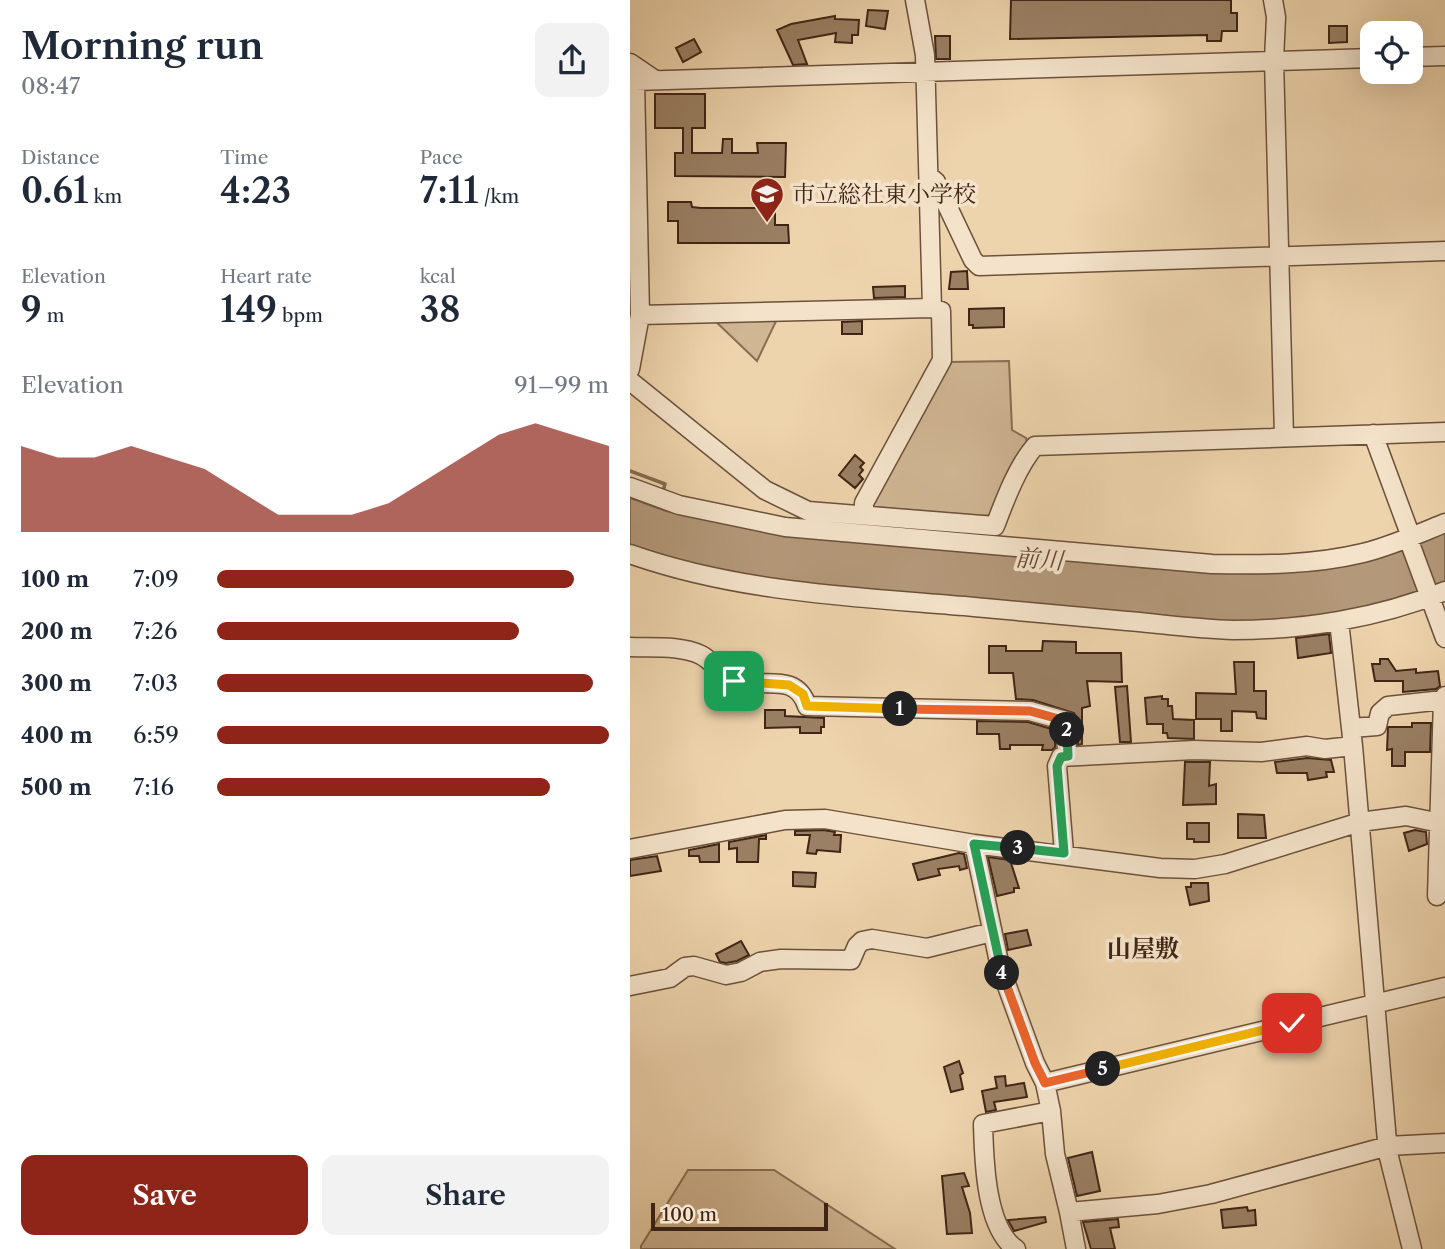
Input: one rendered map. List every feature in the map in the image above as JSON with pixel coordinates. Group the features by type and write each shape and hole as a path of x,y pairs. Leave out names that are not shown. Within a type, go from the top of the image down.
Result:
{"street":[{"path":"915,0 926,72 932,308"},
{"path":"1273,0 1276,17 1284,437"},
{"path":"1423,57 1445,56"},
{"path":"630,369 640,315 633,82 1360,58"},
{"path":"630,63 655,80"},
{"path":"929,176 936,182 973,260 979,266 1445,251"},
{"path":"640,315 932,308 941,310 942,360 864,503 864,515"},
{"path":"630,381 765,489 808,511 995,526 1009,490 1028,453 1035,446 1445,432"},
{"path":"1373,434 1410,539 1434,593 1445,638"},
{"path":"630,487 679,505 785,527 1212,564 1297,564 1360,554 1410,539 1445,523"},
{"path":"630,554 673,569 762,587 1230,629 1339,621 1385,611 1434,593"},
{"path":"1339,621 1360,822 1388,1146 1412,1249"},
{"path":"630,646 680,649 701,655 734,681 789,685 803,694 807,706 1030,711 1066,721 1068,756"},
{"path":"1064,853 1057,766 1061,757 1194,750 1261,752 1307,746 1325,749 1377,726 1380,713 1388,706 1444,698 1442,823 1437,897"},
{"path":"630,849 785,820 825,819 974,844 1064,853 1160,868 1211,868 1360,822 1406,816 1442,823"},
{"path":"974,844 1000,967 1045,1083 1055,1154 1076,1249"},
{"path":"630,986 670,978 685,967 694,966 726,975 741,972 760,962 781,959 851,960 856,946 862,941 872,939 927,948 992,932"},
{"path":"1045,1083 1445,987"},
{"path":"1016,1249 1004,1241 989,1196 983,1124 1051,1111"},
{"path":"1069,1212 1158,1203 1211,1194 1388,1146 1445,1143"}],"shaded area":[{"path":"778,317 757,361 712,318"},
{"path":"1009,361 1012,430 1026,438 1027,443 991,515 874,507 871,503 949,362"},
{"path":"688,1170 774,1170 895,1249 641,1249"}],"water":[{"name":"前川","path":"630,498 666,511 769,532 1148,568 1254,574 1321,570 1394,552 1445,532 1445,584 1394,601 1312,620 1225,622 779,582 683,565 630,545"}],"building":[{"path":"1011,0 1231,0 1231,13 1237,13 1237,31 1222,31 1221,41 1207,41 1207,35 1010,39"},
{"path":"868,10 888,11 885,29 866,26"},
{"path":"835,16 835,19 859,20 858,35 852,35 852,43 835,42 836,33 798,40 807,64 793,65 777,30 791,24"},
{"path":"1329,26 1347,26 1347,42 1329,43"},
{"path":"935,36 950,36 950,59 936,59"},
{"path":"694,39 701,52 683,62 676,48"},
{"path":"655,94 705,94 705,128 692,128 692,153 722,153 723,139 732,139 732,153 758,153 757,143 786,143 785,177 675,176 675,153 683,153 683,128 655,128"},
{"path":"668,202 691,202 692,207 701,208 775,208 775,225 788,225 789,243 678,243 678,221 668,221"},
{"path":"967,271 968,289 949,289 951,272"},
{"path":"905,286 905,297 874,298 873,287"},
{"path":"1004,308 1004,327 973,328 973,325 969,325 969,309"},
{"path":"862,321 862,334 842,334 842,322"},
{"path":"855,455 864,463 860,467 863,470 859,475 863,479 855,488 839,475"},
{"path":"1329,634 1331,653 1298,658 1296,638"},
{"path":"1043,641 1076,642 1076,653 1121,653 1122,682 1087,681 1090,706 1082,708 1082,744 1078,745 1074,713 1033,700 1016,699 1013,673 989,673 989,646 1006,646 1006,651 1042,651"},
{"path":"1380,659 1388,659 1396,671 1438,671 1440,686 1436,689 1403,692 1403,681 1375,681 1372,664 1380,664"},
{"path":"1234,662 1254,662 1254,691 1266,691 1266,719 1257,718 1256,712 1232,711 1232,731 1221,731 1221,719 1196,719 1196,693 1236,694"},
{"path":"1127,686 1131,742 1120,742 1115,687"},
{"path":"1162,696 1162,699 1168,699 1168,706 1172,706 1173,719 1194,720 1194,739 1168,738 1167,733 1163,733 1163,724 1147,724 1145,698"},
{"path":"765,710 785,710 785,716 824,718 824,727 821,727 821,733 800,733 800,727 765,728"},
{"path":"977,721 1028,722 1055,730 1055,747 1052,750 1042,750 1043,745 1010,745 1010,749 1000,749 999,734 977,734"},
{"path":"1412,723 1431,723 1430,752 1405,752 1405,766 1392,766 1392,749 1387,750 1388,727 1412,727"},
{"path":"1307,758 1331,760 1334,772 1326,772 1327,777 1308,780 1307,773 1277,773 1275,762"},
{"path":"1185,762 1210,762 1209,786 1216,784 1216,804 1183,805"},
{"path":"1238,814 1264,815 1266,838 1238,838"},
{"path":"1187,823 1209,823 1209,842 1187,839"},
{"path":"824,830 841,835 840,852 817,850 816,854 807,853 810,835 795,835 795,831"},
{"path":"1415,830 1426,832 1427,844 1409,851 1404,833"},
{"path":"766,835 766,839 759,839 758,862 737,862 737,848 729,849 729,842"},
{"path":"719,844 719,862 700,862 699,856 689,856 689,850"},
{"path":"964,854 967,868 960,870 959,866 938,869 940,875 918,880 913,864"},
{"path":"657,856 661,871 630,876 630,860"},
{"path":"988,857 1010,860 1019,888 997,896"},
{"path":"793,872 816,873 815,887 793,886"},
{"path":"1191,883 1208,883 1209,901 1190,905 1186,887 1191,887"},
{"path":"1027,930 1031,945 1008,950 1005,934"},
{"path":"741,941 749,955 737,961 720,962 716,954"},
{"path":"959,1061 963,1073 960,1075 963,1089 951,1092 944,1067"},
{"path":"1005,1076 1006,1086 1024,1083 1027,1097 994,1102 996,1110 986,1112 982,1091 997,1088 995,1077"},
{"path":"1092,1152 1100,1191 1077,1196 1068,1158"},
{"path":"964,1173 969,1186 962,1187 970,1213 972,1233 947,1234 942,1176"},
{"path":"1247,1207 1248,1211 1255,1210 1256,1225 1223,1228 1221,1210"},
{"path":"1045,1217 1046,1222 1014,1231 1008,1220"},
{"path":"1118,1219 1119,1227 1110,1228 1115,1249 1091,1249 1083,1222"}],"waterway":[{"path":"630,471 665,484 663,492"}],"place":[{"name":"市立総社東小学校","path":"767,224"}],"district":[{"name":"山屋敷","path":"1143,948"}],"route":[{"path":"734,681 789,685 803,694 807,706 1030,711 1066,721 1068,756 1061,757 1057,766 1064,853 974,844 1000,967 1045,1083 1292,1023"}]}
